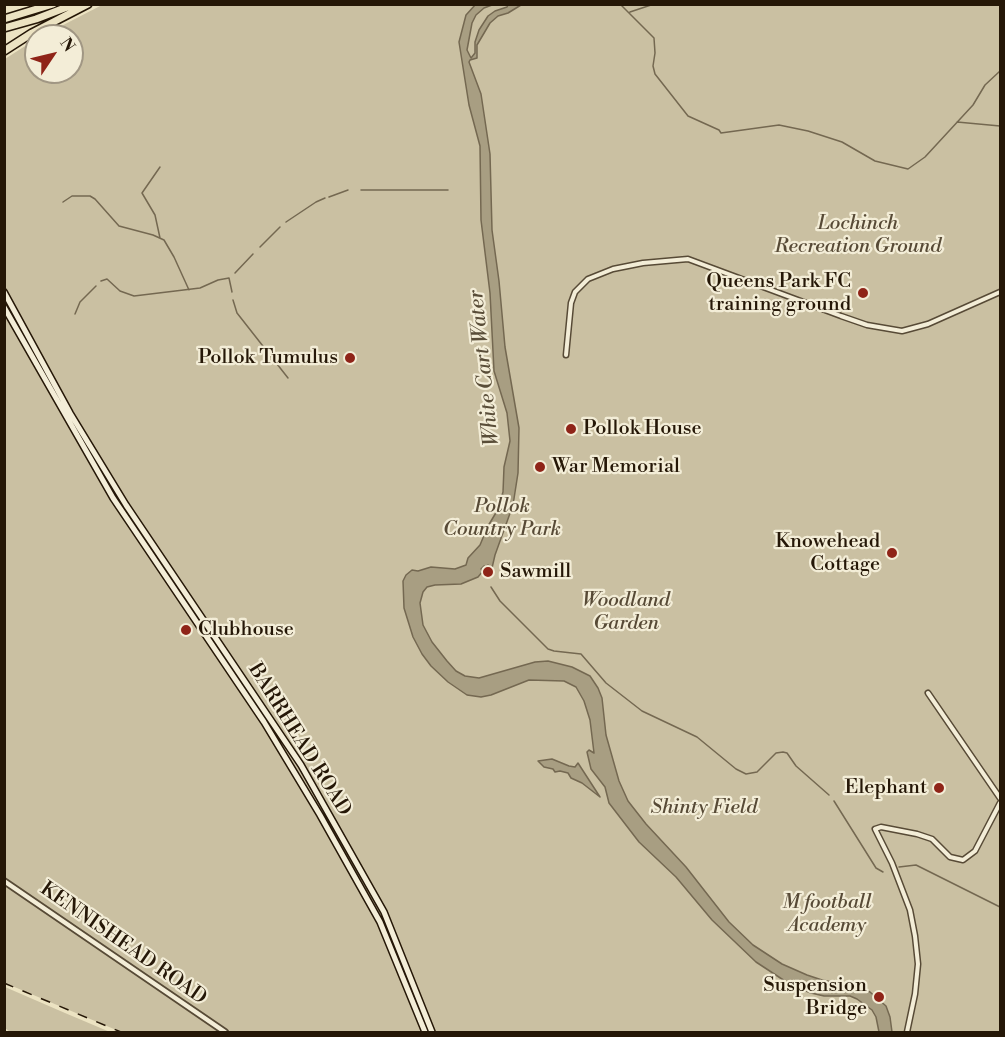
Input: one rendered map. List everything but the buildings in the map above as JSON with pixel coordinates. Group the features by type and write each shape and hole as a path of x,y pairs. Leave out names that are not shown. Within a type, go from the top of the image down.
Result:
{"highway":[{"path":"4,28 36,20 75,4"},
{"path":"4,51 32,33 88,4"},
{"path":"4,17 52,5"}],"main road":[{"name":"BARRHEAD ROAD","path":"5,293 35,355 108,489 141,542 275,740 352,871 380,922 425,1032"},
{"name":"BARRHEAD ROAD","path":"4,307 126,505 284,737 390,925 432,1032"},
{"path":"352,871 359,867"}],"street":[{"path":"566,356 571,303 575,292 588,279 614,269 644,263 688,259 867,325 902,331 928,324 1000,292"},
{"path":"907,1032 915,994 918,964 915,936 910,910 903,891 875,829 881,827 933,838 950,857 963,860 975,851 1000,801 928,693"},
{"name":"KENNISHEAD ROAD","path":"4,881 225,1032"}],"green space":[{"name":"Pollok Country Park","path":"102,5 1000,5 1000,1032 121,1032 5,983 4,295 8,293 5,286 5,59 24,47 24,84 84,84 84,24 65,24"},
{"path":"5,987 110,1032 10,1032 5,1028"}],"shaded area":[{"path":"476,4 492,5 476,15 472,23 467,50 471,58 475,53 475,42 479,30 488,16 508,5 521,5 498,16 490,23 477,45 477,58 469,62 481,94 490,154 492,230 505,347 519,428 518,473 513,505 492,568 488,565 484,566 478,577 461,584 427,587 420,603 423,625 432,642 447,661 456,671 465,676 479,678 535,662 548,661 572,667 590,676 602,698 606,735 619,781 628,801 686,867 729,922 753,945 782,964 822,980 854,986 870,992 886,1006 892,1032 879,1032 872,1010 857,999 850,996 824,996 811,993 791,985 756,962 712,920 676,877 639,842 609,803 605,787 591,769 587,752 589,750 594,753 590,720 584,701 576,687 564,681 529,680 491,695 481,697 467,695 431,666 413,637 404,608 403,581 412,570 418,571 431,567 455,569 466,565 468,558 480,545 497,511 503,492 504,467 510,441 507,413 494,371 490,293 481,220 480,146 469,105 459,42 466,15"},
{"path":"552,759 575,767 578,763 600,797 582,783 571,778 568,773 555,772 538,761"}],"waterway":[{"path":"620,4 654,38 655,74 688,116 721,133 779,125 808,131 842,142 875,161 908,169 925,157 973,105 985,85 1000,71"},
{"path":"630,12 654,4"},
{"path":"957,122 1000,126"},
{"path":"160,167 142,193 155,215 160,238"},
{"path":"329,197 348,190"},
{"path":"361,190 448,190"},
{"path":"63,202 72,196 90,196 119,226 164,240 189,290"},
{"path":"286,222 325,198"},
{"path":"260,247 280,227"},
{"path":"235,273 253,254"},
{"path":"101,281 107,279 120,291 134,296 200,288 229,278 232,292"},
{"path":"75,314 80,302 96,286"},
{"path":"233,300 237,313 288,378"},
{"path":"491,587 500,601 548,649 581,654 606,683 642,711 697,737 736,769 746,774 757,772 776,753 787,753 796,766 829,795"},
{"path":"834,801 876,868 883,872"},
{"path":"899,867 916,865 1000,907"}],"railway":[{"path":"4,983 121,1032"}],"place":[{"name":"Queens Park FC training ground","path":"863,293"},
{"name":"Pollok Tumulus","path":"350,358"},
{"name":"Pollok House","path":"571,429"},
{"name":"War Memorial","path":"540,467"},
{"name":"Knowehead Cottage","path":"892,553"},
{"name":"Sawmill","path":"488,572"},
{"name":"Clubhouse","path":"186,630"},
{"name":"Elephant","path":"939,788"},
{"name":"Suspension Bridge","path":"879,997"}],"park label":[{"name":"Lochinch Recreation Ground","path":"858,236"},
{"name":"Woodland Garden","path":"626,612"},
{"name":"Shinty Field","path":"704,808"},
{"name":"M football Academy","path":"827,914"}],"water label":[{"name":"White Cart Water","path":"485,368"}]}
